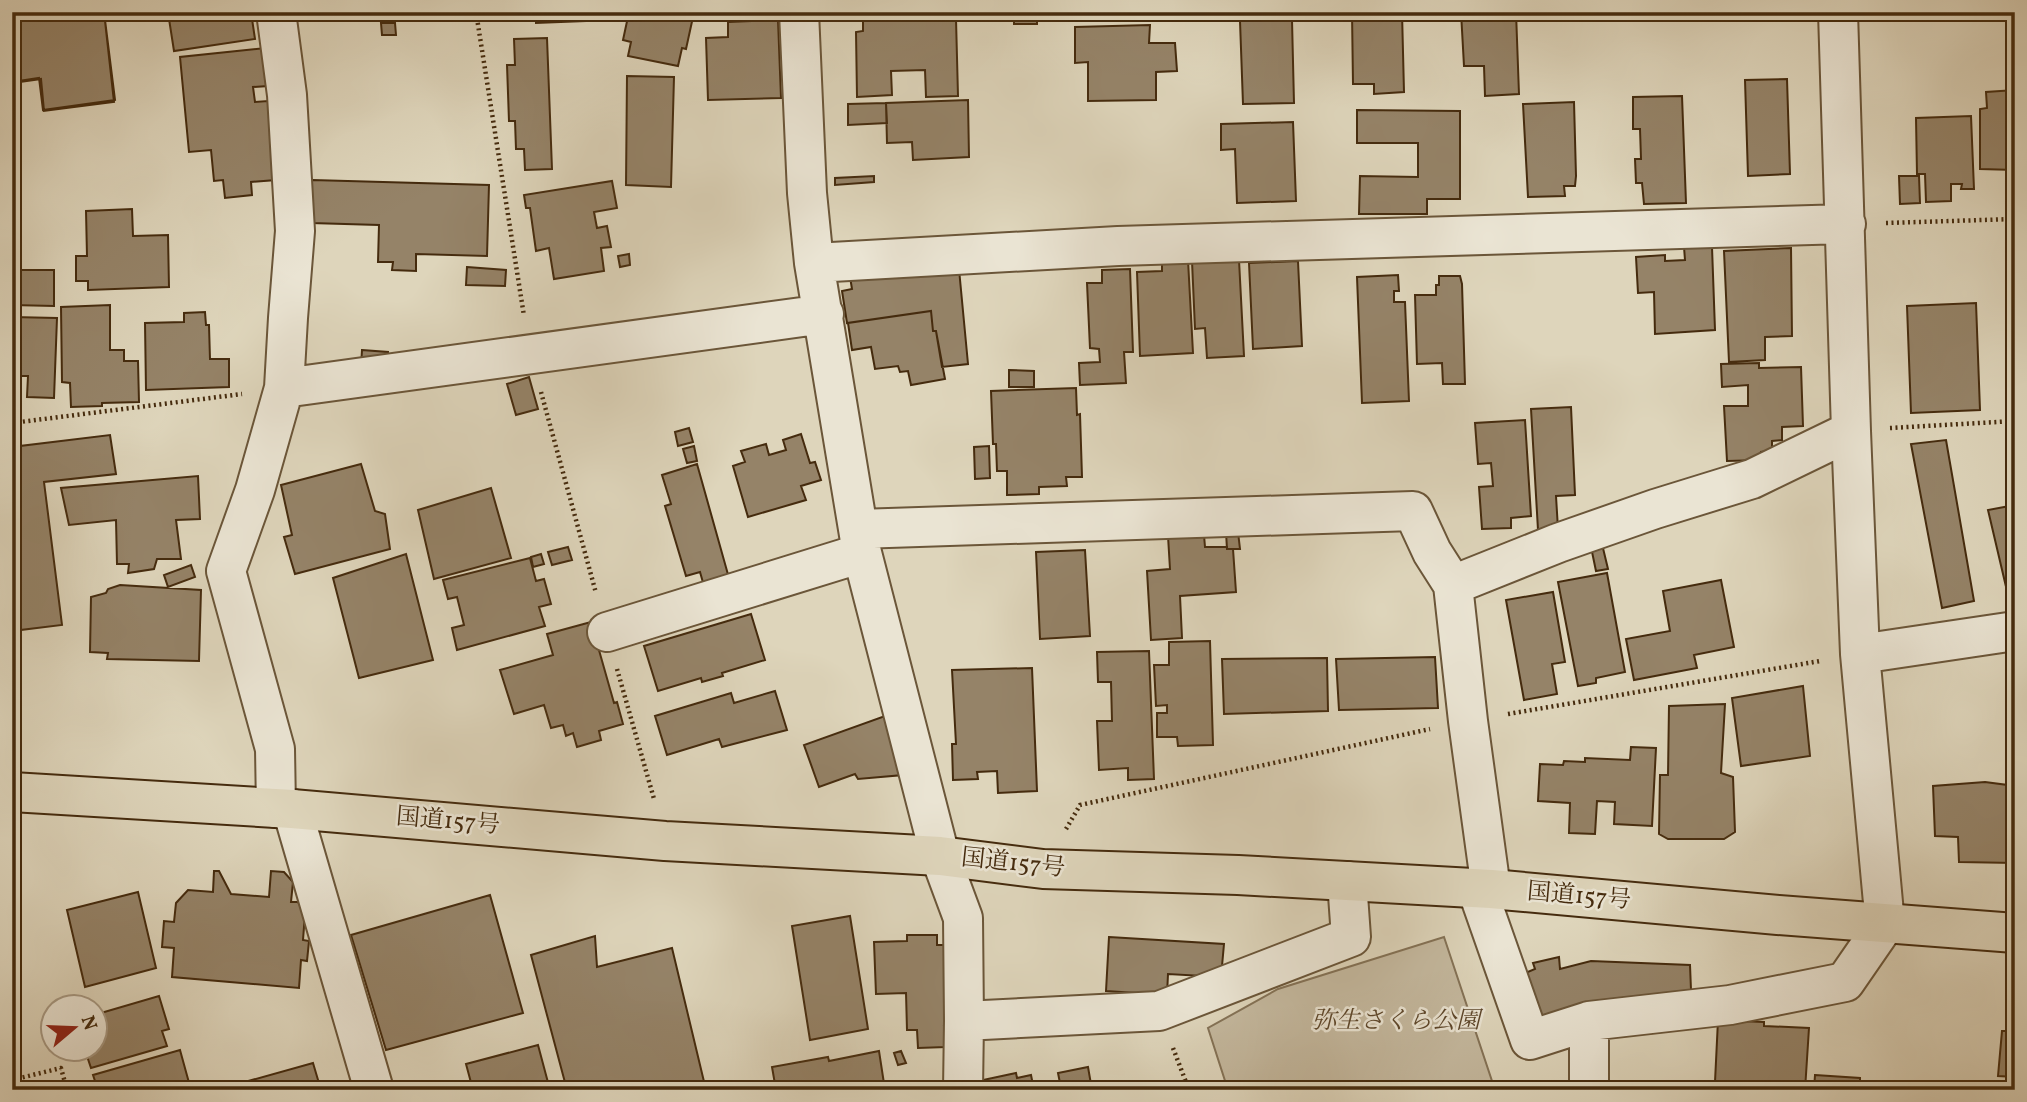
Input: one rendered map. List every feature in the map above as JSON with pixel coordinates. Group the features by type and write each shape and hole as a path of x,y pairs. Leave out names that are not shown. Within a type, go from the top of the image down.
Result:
{"highway":[{"name":"国道157号","path":"12,792 284,808 665,841 940,856 1043,869 1484,889 2015,933"}],"street":[{"path":"276,12 287,95 295,231 284,388 255,490 226,571 275,749 284,808 374,1090"},
{"path":"799,12 807,193 814,263 860,541 940,856 963,918 963,1090"},
{"path":"607,632 860,541 1413,511 1432,552 1452,585 1484,889 1530,1040 1589,1021 1730,1005 1845,982 1885,924 1860,654 1838,12"},
{"path":"814,263 1131,246 1846,224"},
{"path":"284,388 824,314"},
{"path":"1452,585 1558,543 1752,479 1851,431"},
{"path":"1860,654 2015,631"},
{"path":"964,1021 1159,1011 1351,937 1347,881"},
{"path":"1589,1021 1589,1090"}],"path":[{"path":"476,12 531,355 665,841"},
{"path":"1846,224 2015,219"},
{"path":"12,423 284,388"},
{"path":"1851,431 2015,421"},
{"path":"1043,869 1080,805 1468,721 1860,654"},
{"path":"12,1080 61,1068 67,1090"}],"green space":[{"name":"弥生さくら公園","path":"1444,937 1495,1090 1228,1090 1208,1028 1278,989"}],"building":[{"path":"12,12 104,12 114,102 44,111 41,79 12,83"},
{"path":"12,12 104,12 115,100 43,110 39,78 12,82"},
{"path":"187,12 251,12 255,39 174,51 169,19 187,17"},
{"path":"536,12 611,12 611,20 536,23"},
{"path":"629,12 685,12 684,15 693,17 686,49 682,48 678,66 628,56 631,42 623,40"},
{"path":"863,12 908,12 908,20 956,19 958,96 926,97 925,70 891,71 892,95 857,97 856,32 863,31"},
{"path":"1014,12 1037,12 1037,24 1014,24"},
{"path":"1352,12 1402,12 1404,92 1374,94 1374,84 1353,84"},
{"path":"1461,12 1516,12 1519,94 1485,96 1484,66 1464,66"},
{"path":"778,20 781,98 708,100 706,38 728,37 728,22"},
{"path":"1292,20 1294,103 1243,104 1240,21"},
{"path":"381,23 395,23 396,35 382,35"},
{"path":"1150,25 1149,43 1175,43 1177,71 1156,72 1156,100 1088,101 1088,62 1075,63 1075,27"},
{"path":"547,38 552,169 525,170 524,149 516,149 515,121 509,121 507,65 515,65 514,39"},
{"path":"265,48 268,86 253,87 255,102 268,101 276,180 251,182 252,195 225,198 223,180 214,181 211,150 189,152 180,57"},
{"path":"627,76 674,77 671,187 626,185"},
{"path":"1787,79 1790,174 1748,176 1745,80"},
{"path":"2015,90 2015,170 1980,169 1980,109 1987,108 1986,92"},
{"path":"1682,96 1686,203 1644,204 1642,183 1636,183 1635,159 1641,159 1640,129 1633,129 1633,97"},
{"path":"968,100 969,157 913,160 912,142 887,143 886,103"},
{"path":"1574,102 1575,186 1564,186 1565,196 1528,197 1523,104"},
{"path":"886,103 887,123 848,125 848,104"},
{"path":"1357,110 1460,111 1460,199 1427,199 1427,214 1359,214 1360,176 1418,177 1418,143 1357,143"},
{"path":"1357,110 1460,111 1460,199 1427,199 1427,214 1359,214 1360,176 1418,177 1418,143 1357,143"},
{"path":"1971,116 1974,189 1961,189 1962,184 1951,184 1951,201 1926,202 1925,174 1917,174 1916,118"},
{"path":"1293,122 1296,201 1237,203 1235,149 1221,150 1221,124"},
{"path":"874,176 874,182 835,185 835,178"},
{"path":"1899,176 1919,176 1920,203 1900,204"},
{"path":"312,180 489,185 487,256 416,254 416,271 392,270 393,262 378,262 379,225 311,223"},
{"path":"612,181 617,208 594,212 597,228 607,226 611,247 601,248 604,271 554,279 549,248 536,251 530,208 526,208 524,195"},
{"path":"132,209 133,236 168,235 169,287 88,290 88,281 76,281 76,256 87,256 86,211"},
{"path":"1684,247 1712,247 1715,330 1655,334 1654,292 1638,293 1636,257 1665,255 1665,261 1685,260"},
{"path":"1791,248 1792,336 1765,337 1765,360 1729,362 1724,251"},
{"path":"629,254 630,265 620,267 618,256"},
{"path":"1188,260 1193,353 1140,356 1137,272 1162,271 1162,261"},
{"path":"1239,260 1244,356 1207,358 1205,328 1195,329 1192,261"},
{"path":"1298,261 1302,346 1253,349 1249,263"},
{"path":"467,267 506,270 505,286 466,285"},
{"path":"959,269 968,364 942,367 931,311 847,323 842,291 852,289 850,277"},
{"path":"1130,269 1133,352 1124,352 1126,383 1080,385 1079,363 1100,362 1099,349 1090,348 1087,283 1102,283 1102,270"},
{"path":"12,270 54,270 54,306 12,305"},
{"path":"1398,275 1399,291 1394,291 1394,302 1405,302 1409,401 1362,403 1357,277"},
{"path":"1439,276 1460,276 1462,284 1465,384 1443,384 1442,363 1417,364 1415,295 1436,295"},
{"path":"1976,303 1980,410 1911,413 1907,306"},
{"path":"110,305 110,350 124,350 124,361 138,361 139,402 71,407 70,383 62,382 61,307"},
{"path":"931,311 945,379 911,385 908,371 900,372 898,366 875,369 871,347 852,350 848,323"},
{"path":"205,312 206,325 209,325 210,359 229,359 229,387 146,390 145,323 184,322 184,313"},
{"path":"12,317 57,318 54,398 27,397 28,376 12,376"},
{"path":"362,350 388,352 387,368 361,367"},
{"path":"1759,363 1759,368 1801,367 1803,426 1782,427 1782,440 1772,441 1772,451 1761,452 1762,460 1727,461 1724,406 1748,406 1748,385 1722,387 1721,364"},
{"path":"1009,370 1034,371 1034,387 1009,387"},
{"path":"529,377 538,409 516,415 507,384"},
{"path":"1076,388 1077,415 1080,414 1082,477 1066,477 1067,486 1039,487 1039,494 1007,495 1007,471 997,471 991,391"},
{"path":"1571,407 1575,495 1556,496 1558,529 1538,530 1531,409"},
{"path":"1525,420 1531,516 1511,518 1511,528 1482,529 1479,487 1493,486 1491,463 1478,464 1475,423"},
{"path":"689,428 693,442 678,446 675,432"},
{"path":"801,434 810,463 815,462 821,480 801,486 806,500 748,517 733,466 745,462 741,451 766,444 769,455 786,450 783,440"},
{"path":"110,435 116,474 44,482 62,625 12,631 12,447"},
{"path":"1946,440 1974,601 1942,608 1911,444"},
{"path":"694,446 697,461 687,463 683,449"},
{"path":"989,446 990,478 975,479 974,447"},
{"path":"361,464 375,511 385,514 390,549 295,574 284,537 292,535 281,485"},
{"path":"697,464 729,578 704,586 700,572 686,576 665,506 671,504 662,475"},
{"path":"198,476 200,519 176,520 181,559 157,559 154,569 128,573 129,564 117,564 116,520 69,525 61,488"},
{"path":"491,488 511,558 434,579 418,510"},
{"path":"2015,505 2015,589 2007,591 1988,510"},
{"path":"1226,532 1238,532 1240,549 1227,549"},
{"path":"1204,535 1205,547 1233,549 1236,592 1180,596 1182,638 1151,640 1147,571 1170,569 1168,536"},
{"path":"1602,544 1608,569 1596,571 1591,547"},
{"path":"568,547 572,560 552,565 548,552"},
{"path":"1085,550 1090,636 1040,639 1036,552"},
{"path":"406,554 433,660 359,678 333,578"},
{"path":"541,554 544,564 533,567 531,557"},
{"path":"530,558 536,581 544,579 551,604 539,607 545,626 457,650 452,628 464,625 457,597 448,599 443,580"},
{"path":"191,565 195,577 168,587 164,575"},
{"path":"1607,573 1625,672 1596,678 1596,683 1578,686 1558,582"},
{"path":"1721,580 1734,647 1694,655 1697,668 1634,680 1626,639 1670,631 1663,591"},
{"path":"120,585 201,590 199,661 107,659 108,653 90,652 91,597"},
{"path":"1553,592 1565,662 1552,664 1557,694 1524,700 1506,600"},
{"path":"751,614 765,660 722,673 723,676 702,682 701,678 658,691 644,646"},
{"path":"591,622 614,703 617,702 623,724 599,731 601,740 577,747 573,733 566,736 563,725 551,728 544,705 514,714 500,670 553,655 547,634"},
{"path":"1210,641 1213,745 1178,746 1177,737 1157,737 1157,713 1167,713 1167,705 1156,706 1154,665 1169,665 1169,642"},
{"path":"1149,651 1154,779 1128,780 1128,768 1099,770 1097,721 1112,721 1111,682 1098,682 1097,652"},
{"path":"1435,657 1438,708 1339,710 1336,659"},
{"path":"1327,658 1328,711 1224,714 1222,659"},
{"path":"1032,668 1037,791 998,793 997,771 977,772 978,779 953,780 952,744 956,744 952,670"},
{"path":"1803,686 1810,756 1741,766 1732,698"},
{"path":"775,691 787,730 722,747 719,739 667,755 655,716 731,693 734,703"},
{"path":"1725,704 1721,773 1733,777 1735,832 1724,839 1668,839 1659,834 1660,775 1668,775 1669,706"},
{"path":"885,716 903,775 858,779 855,774 819,787 804,745"},
{"path":"1631,747 1656,748 1652,826 1614,824 1615,802 1597,801 1595,834 1569,833 1570,803 1538,801 1540,764 1563,765 1564,761 1585,762 1585,758 1630,760"},
{"path":"1985,782 2015,786 2015,863 1959,862 1958,837 1935,836 1933,786"},
{"path":"214,871 219,871 231,894 269,897 271,871 284,872 293,882 291,902 298,902 305,914 303,940 309,941 307,961 301,960 299,988 172,977 174,948 162,947 164,921 174,922 176,903 188,890 213,892"},
{"path":"138,892 156,968 85,987 67,910"},
{"path":"490,895 523,1013 386,1050 351,935"},
{"path":"850,916 868,1029 810,1040 792,926"},
{"path":"907,935 937,935 937,945 949,945 948,1026 944,1026 946,1047 918,1048 917,1030 907,1030 906,993 876,994 874,942 907,941"},
{"path":"595,936 597,967 672,948 706,1090 567,1090 531,955"},
{"path":"1109,937 1224,944 1221,977 1168,974 1167,995 1106,991"},
{"path":"1559,957 1560,969 1591,961 1690,965 1691,990 1600,1004 1536,1023 1523,974 1535,969 1533,963"},
{"path":"159,996 169,1029 162,1031 167,1046 108,1063 108,1011"},
{"path":"1718,1020 1809,1028 1805,1090 1761,1090 1761,1084 1715,1082"},
{"path":"2002,1031 2015,1031 2015,1077 1998,1076"},
{"path":"538,1045 550,1090 473,1090 466,1064"},
{"path":"180,1050 191,1090 98,1090 93,1075"},
{"path":"879,1051 885,1090 776,1090 772,1067 828,1057 829,1061"},
{"path":"901,1051 906,1063 898,1065 894,1053"},
{"path":"313,1063 321,1090 216,1090"},
{"path":"1088,1067 1092,1090 1050,1090 1061,1088 1058,1073"},
{"path":"1016,1073 1017,1078 1031,1075 1034,1090 984,1090 983,1080"},
{"path":"1815,1075 1860,1078 1860,1090 1814,1090"},
{"path":"48,1082 50,1090 19,1090"}]}
